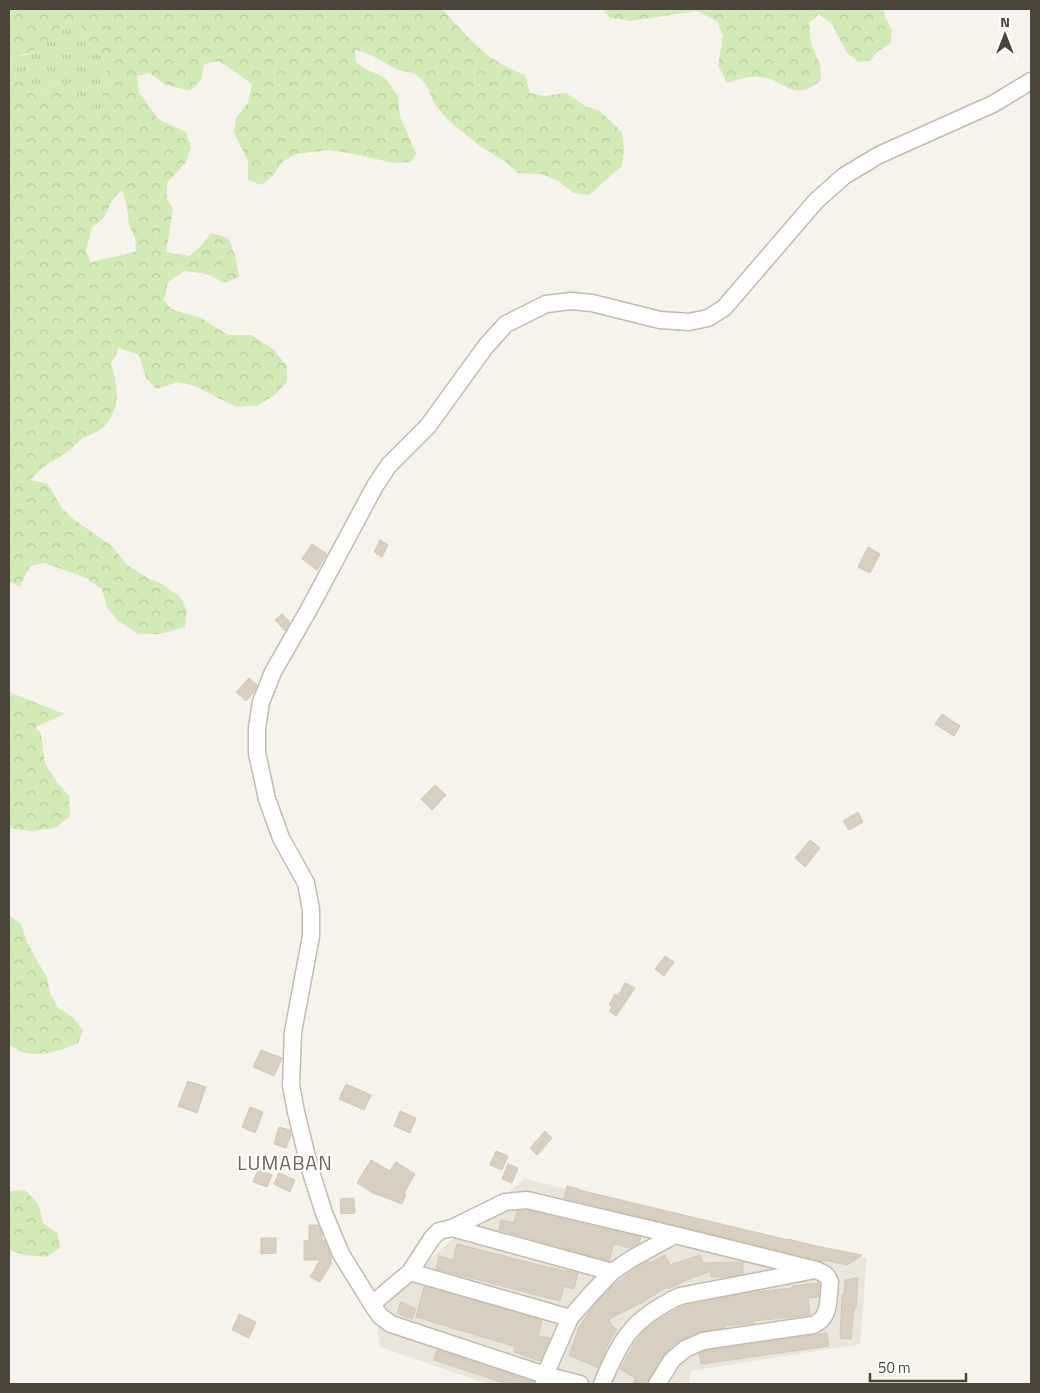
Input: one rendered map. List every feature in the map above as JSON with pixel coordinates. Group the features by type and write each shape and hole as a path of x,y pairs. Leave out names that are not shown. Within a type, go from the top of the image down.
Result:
{"street":[{"path":"580,1384 545,1380 391,1324 380,1316 341,1254 324,1213 310,1169 296,1112 292,1085 292,1032 311,936 310,910 306,883 281,838 267,799 258,753 257,728 262,702 273,672 308,612 374,486 388,465 428,426 486,346 506,324 546,304 571,301 592,303 660,320 689,322 708,318 724,308 816,201 844,176 879,156 993,104 1031,81"},
{"path":"372,1304 410,1272 432,1238 439,1231 452,1228 504,1202 527,1200 675,1234 816,1270 825,1274 830,1282 827,1313 819,1322 813,1325 703,1341 685,1349 672,1360 657,1384"},
{"path":"452,1228 612,1272"},
{"path":"545,1380 570,1318 612,1272 675,1234"},
{"path":"602,1384 615,1352 628,1332 645,1316 662,1304 680,1296 816,1270"},
{"path":"410,1272 570,1318"}],"shaded area":[{"path":"525,1179 867,1258 860,1344 691,1371 689,1384 488,1384 380,1347 375,1308 473,1221"}],"green space":[{"path":"9,9 440,9 489,56 499,63 525,75 530,93 544,96 566,93 585,106 600,111 622,132 624,148 622,166 589,195 574,193 558,181 541,174 518,173 506,162 478,145 447,119 434,103 426,84 414,73 398,70 373,56 355,49 356,62 385,78 398,96 400,116 416,154 411,162 394,163 329,150 296,154 282,162 274,174 262,185 248,180 248,162 234,132 236,118 248,103 252,84 219,61 204,64 201,80 190,91 164,84 150,73 137,76 139,92 158,119 186,132 191,147 186,162 167,183 167,199 173,209 166,252 189,256 200,247 211,233 228,238 235,255 239,277 224,283 208,274 184,271 168,282 164,300 171,309 201,318 228,335 251,335 273,349 287,366 287,382 274,395 257,406 236,407 195,386 177,382 157,389 146,378 139,355 119,348 111,364 117,389 113,414 100,430 82,439 67,452 44,467 31,480 48,484 62,508 73,519 112,546 126,564 146,577 164,585 181,598 187,611 185,627 160,634 138,634 116,619 107,607 102,589 86,578 45,563 30,566 20,586 9,582 9,86 15,77 25,82 27,91 37,93 53,84 65,83 97,113 103,107 103,91 107,77 103,58 88,42 82,27 70,19 44,45 30,52 9,57","holes":["122,190 127,206 129,224 135,238 136,251 91,263 86,251 92,227 104,218 112,200"]},
{"path":"602,9 884,9 885,17 892,30 890,44 878,51 871,60 859,62 847,53 832,24 819,14 809,23 811,43 820,64 821,80 811,87 795,90 768,78 759,77 727,83 718,65 723,36 717,21 697,11 631,21 610,18"},
{"path":"70,19 82,27 88,42 103,58 107,77 103,91 103,108 97,113 65,83 53,84 37,93 27,91 15,77 9,86 9,57 27,55 55,34"},
{"path":"9,692 64,714 36,727 41,734 45,764 69,796 70,816 55,828 31,831 9,828"},
{"path":"9,915 21,924 27,942 47,978 51,995 58,1008 73,1017 83,1031 78,1043 44,1054 30,1054 9,1045"},
{"path":"25,1190 38,1203 43,1223 57,1233 60,1248 46,1257 25,1255 9,1250 9,1191"}],"building":[{"path":"380,540 388,545 382,557 374,552"},
{"path":"312,544 327,554 317,570 302,559"},
{"path":"868,547 880,554 870,573 858,567"},
{"path":"282,614 290,622 285,631 275,620"},
{"path":"249,678 257,685 246,701 236,692"},
{"path":"942,714 960,726 954,736 935,724"},
{"path":"435,785 446,795 432,810 421,799"},
{"path":"858,812 863,822 849,830 843,821"},
{"path":"810,840 820,848 805,867 795,858"},
{"path":"665,956 674,962 664,976 655,969"},
{"path":"625,983 635,988 616,1016 609,1011 612,1006 609,1005 615,994 618,996"},
{"path":"261,1050 282,1058 274,1076 253,1067"},
{"path":"188,1081 206,1087 197,1113 178,1106"},
{"path":"346,1084 371,1095 364,1110 339,1099"},
{"path":"250,1107 263,1112 255,1133 242,1127"},
{"path":"400,1111 416,1118 410,1133 394,1126"},
{"path":"279,1127 290,1130 291,1134 286,1148 274,1144"},
{"path":"545,1131 552,1138 537,1155 530,1148"},
{"path":"496,1151 508,1156 502,1170 490,1165"},
{"path":"371,1160 390,1171 396,1162 415,1174 404,1193 406,1194 402,1204 373,1193 357,1183"},
{"path":"508,1164 518,1168 512,1183 502,1179"},
{"path":"258,1170 272,1175 267,1187 253,1182"},
{"path":"279,1173 295,1180 290,1192 274,1184"},
{"path":"567,1186 788,1240 862,1255 847,1265 825,1260 825,1262 564,1198"},
{"path":"354,1198 355,1213 341,1214 340,1199"},
{"path":"526,1210 641,1237 639,1243 630,1248 614,1244 609,1261 499,1230 501,1220 514,1223 517,1211"},
{"path":"309,1225 318,1225 322,1240 324,1240 331,1256 331,1264 320,1282 310,1277 320,1260 304,1260 304,1241 309,1240"},
{"path":"261,1238 276,1238 276,1253 261,1254"},
{"path":"457,1244 578,1273 574,1289 564,1286 560,1301 436,1269 439,1256 453,1260"},
{"path":"665,1255 670,1265 700,1255 703,1263 743,1262 743,1274 711,1277 711,1271 668,1289 667,1287 609,1319 612,1326 617,1329 608,1344 598,1368 569,1355 577,1330 592,1308 611,1287 636,1268"},
{"path":"858,1278 851,1339 840,1338 842,1295 844,1295 845,1280"},
{"path":"819,1283 819,1297 808,1298 810,1315 754,1321 755,1323 724,1326 725,1328 699,1332 674,1344 666,1352 647,1384 633,1384 636,1378 620,1369 643,1332 656,1321 683,1306 746,1293"},
{"path":"424,1287 542,1320 538,1336 550,1338 540,1361 514,1352 516,1347 416,1317"},
{"path":"401,1302 416,1309 412,1319 397,1313"},
{"path":"239,1314 256,1322 249,1338 232,1330"},
{"path":"827,1333 829,1346 701,1364 699,1354 706,1351"},
{"path":"437,1350 534,1382 534,1384 507,1384 434,1360"}],"district":[{"name":"LUMABAN","path":"285,1162"}]}
